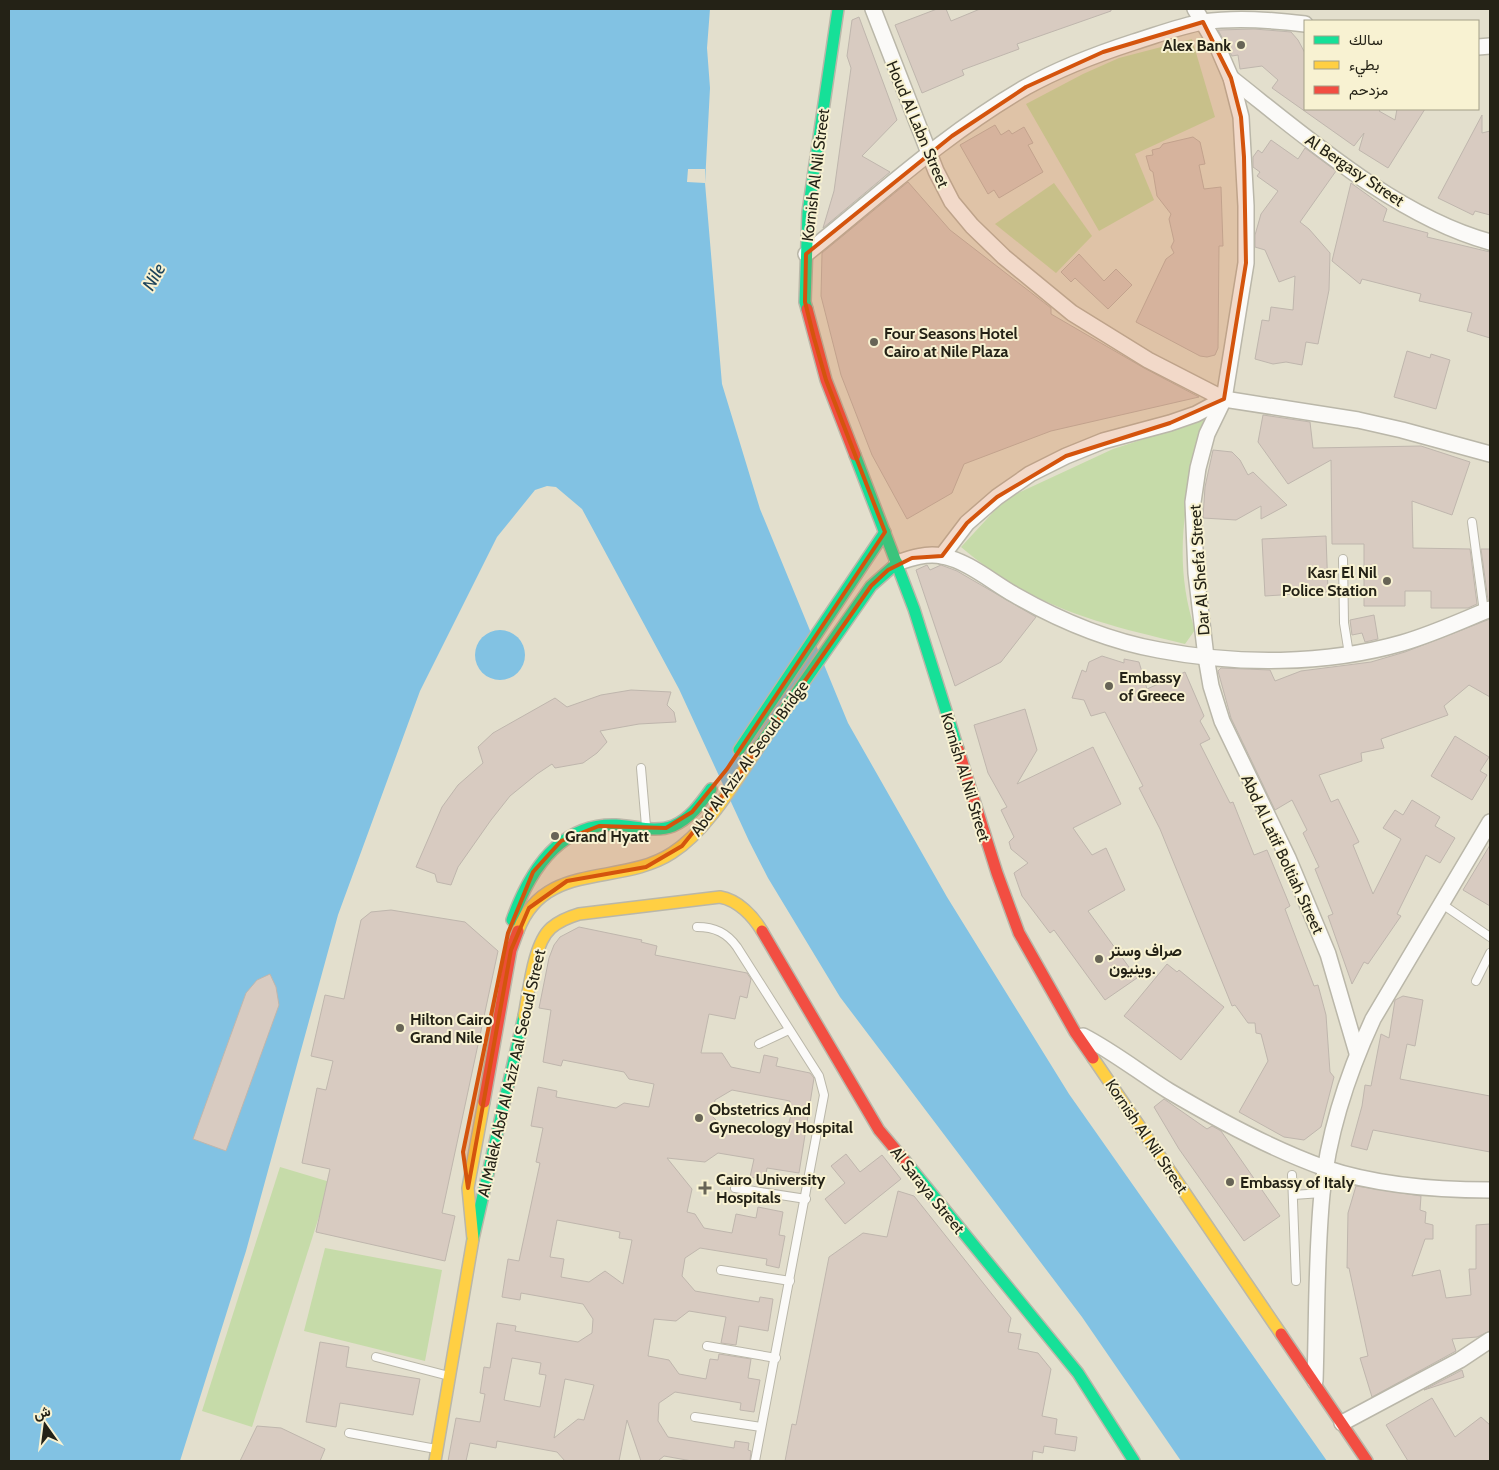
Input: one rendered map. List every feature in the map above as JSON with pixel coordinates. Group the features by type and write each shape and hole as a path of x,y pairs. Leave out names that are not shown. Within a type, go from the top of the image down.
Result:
{"main road":[{"name":"Kornish Al Nil Street","path":"838,9 808,212 805,302 821,363 897,563 929,655 972,800 1013,916 1036,964 1075,1032 1367,1461"},
{"name":"Abd Al Aziz Al Seoud Bridge","path":"731,763 885,532"},
{"name":"Abd Al Aziz Al Seoud Bridge","path":"468,1188 514,935 529,908 553,888 582,877 646,867 682,846 740,774 865,595 879,577 897,563"},
{"name":"Abd Al Aziz Al Seoud Bridge","path":"468,1188 463,1164 463,1152 504,949 519,902 541,861 561,841 586,829 613,825 659,829 672,826 686,818 718,781"},
{"path":"646,828 653,844 650,861 646,867"},
{"path":"541,861 541,877 553,888"},
{"name":"Al Malek Abd Al Aziz Aal Seoud Street","path":"435,1461 448,1376 473,1239 487,1184 540,943 548,931 560,920 579,914 720,897 732,899 741,906"},
{"name":"Al Saraya Street","path":"741,906 756,920 879,1130 1078,1373 1134,1461"},
{"name":"Al Malek Abd Al Aziz Aal Seoud Street","path":"468,1188 473,1239"}],"street":[{"name":"Houd Al Labn Street","path":"872,9 942,186 957,208 1004,257 1038,286 1109,338 1224,399 1358,420 1438,439 1490,454"},
{"name":"Dar Al Shefa' Street","path":"1196,9 1218,48 1231,78 1241,117 1246,206 1246,264 1224,399 1208,434 1198,468 1193,502 1196,573 1206,657"},
{"path":"806,254 977,118 1051,74 1103,52 1203,22 1250,20 1304,24"},
{"name":"Al Bergasy Street","path":"1231,78 1295,128 1393,198 1434,221 1490,242"},
{"path":"942,556 967,523 997,497 1030,474 1075,452 1103,441 1196,414 1224,399"},
{"path":"897,563 912,558 942,556 965,565 1016,596 1097,633 1158,650 1206,657 1243,660 1296,659 1349,654 1401,643 1451,627 1487,611"},
{"name":"Abd Al Latif Boltiah Street","path":"1206,657 1211,686 1222,721 1288,858 1322,938 1344,1003 1357,1053"},
{"path":"1315,1383 1322,1193 1346,1087 1357,1053 1393,984 1490,822"},
{"path":"1075,1032 1108,1048 1168,1090 1206,1112 1286,1152 1327,1168 1400,1183 1490,1190"},
{"path":"1342,1423 1460,1360 1490,1340"}],"lane":[{"path":"1472,522 1487,611"},
{"path":"1343,559 1344,623 1349,654"},
{"path":"641,768 646,828"},
{"path":"1442,904 1490,937"},
{"path":"697,927 716,929 732,940 819,1076 824,1095 806,1199 755,1461"},
{"path":"1476,981 1490,953"},
{"path":"759,1044 790,1030"},
{"path":"1292,1175 1296,1281"},
{"path":"735,1188 806,1199"},
{"path":"1293,1196 1322,1193"},
{"path":"721,1270 790,1282"},
{"path":"707,1346 776,1358"},
{"path":"376,1357 448,1376"},
{"path":"695,1417 761,1428"},
{"path":"349,1433 437,1449"}],"highlighted area":[{"path":"1203,22 1231,78 1241,117 1244,157 1246,263 1224,399 1170,423 1066,456 997,497 967,523 942,556 912,558 888,570 871,586 740,774 682,846 646,867 567,881 529,908 511,950 468,1188 463,1152 508,933 533,872 561,841 599,826 666,828 692,812 727,769 885,532 826,380 814,338 805,302 806,254 952,136 1026,87 1103,52"}],"green space":[{"path":"1192,39 1215,117 1135,154 1154,200 1099,231 1026,104 1083,74 1119,58"},
{"path":"1054,183 1092,236 1056,273 995,224"},
{"path":"1206,419 1192,472 1184,524 1184,576 1195,630 1185,644 1094,620 1040,599 988,568 961,547 997,508 1014,495 1113,449"},
{"path":"280,1167 330,1182 252,1427 202,1411"},
{"path":"325,1248 442,1270 425,1361 304,1331"}],"water":[{"name":"Nile","path":"9,9 710,9 707,48 710,88 705,183 722,384 760,509 848,723 947,897 1069,1094 1327,1461 1181,1461 1082,1317 840,997 768,878 679,689 582,509 556,487 547,486 535,490 497,537 420,691 338,915 246,1251 180,1461 9,1461"},
{"path":"495,630 505,630 518,637 525,650 525,660 518,673 505,680 495,680 486,676 479,669 475,660 475,650 479,641 486,634"}],"pier":[{"path":"688,169 705,169 705,183 687,182"}],"building":[{"path":"937,9 946,9 951,21 980,9 1111,9 1111,11 1017,44 1019,49 962,70 964,75 922,93 895,25"},
{"path":"859,17 897,120 862,156 890,172 823,228 834,191 851,68 847,56 852,20"},
{"path":"1254,29 1291,32 1304,51 1304,110 1380,110 1395,120 1397,110 1424,110 1388,168 1359,150 1364,133 1354,146 1272,88 1278,80 1262,66 1240,69 1238,55 1232,56 1218,30"},
{"path":"1482,115 1482,133 1490,131 1490,215 1475,211 1473,215 1438,198"},
{"path":"995,125 1001,135 1009,130 1012,134 1024,127 1033,143 1028,145 1043,172 999,198 994,190 988,194 960,145"},
{"path":"1193,137 1200,142 1205,164 1199,165 1204,189 1221,187 1223,246 1219,246 1218,348 1215,355 1207,357 1200,356 1136,322 1166,259 1174,253 1171,247 1174,241 1169,219 1171,214 1157,196 1153,172 1150,170 1146,156 1153,155 1152,150 1160,148 1163,144"},
{"path":"1271,140 1298,159 1305,148 1336,171 1300,222 1309,229 1330,253 1329,290 1318,344 1306,342 1302,365 1286,362 1273,364 1255,359 1262,320 1269,321 1271,307 1293,310 1295,276 1279,282 1265,250 1255,247 1255,235 1261,214 1278,191 1257,176 1260,172 1253,167 1253,157 1258,150 1262,153"},
{"path":"908,182 950,230 1051,308 1051,314 1144,368 1199,397 1051,431 964,464 952,493 907,519 872,455 841,375 821,296 822,253"},
{"path":"1351,183 1387,209 1383,221 1428,233 1427,237 1490,252 1490,338 1467,331 1472,313 1419,301 1421,294 1362,279 1360,284 1332,261"},
{"path":"1079,254 1104,281 1116,269 1132,285 1108,309 1075,278 1071,282 1061,272"},
{"path":"1407,351 1430,358 1431,354 1450,360 1436,409 1394,397"},
{"path":"1263,415 1310,422 1313,448 1421,446 1470,462 1452,515 1412,501 1413,548 1470,549 1477,604 1468,608 1431,608 1431,591 1405,591 1405,606 1364,606 1364,544 1332,544 1331,460 1288,484 1258,442"},
{"path":"1213,450 1232,452 1240,460 1248,475 1253,472 1287,505 1261,519 1261,506 1236,520 1203,518 1205,487"},
{"path":"1326,536 1328,592 1265,596 1262,539"},
{"path":"1481,549 1490,549 1490,600 1488,600"},
{"path":"927,565 930,570 941,565 957,571 1036,617 1001,662 955,686 916,570"},
{"path":"1374,615 1378,639 1365,642 1362,633 1352,635 1350,620"},
{"path":"1490,619 1490,697 1469,685 1444,706 1448,715 1381,739 1384,748 1361,753 1362,761 1319,775 1331,802 1338,799 1359,842 1353,845 1373,894 1401,839 1383,828 1395,810 1403,815 1412,800 1440,817 1435,826 1455,838 1440,863 1426,855 1397,914 1401,916 1368,964 1364,962 1352,984 1328,916 1333,914 1315,869 1319,867 1303,833 1307,830 1292,800 1275,810 1231,718 1218,671 1221,668 1270,670 1275,681 1301,671 1371,662 1405,652"},
{"path":"1102,656 1124,663 1124,659 1139,662 1147,689 1185,672 1204,716 1200,721 1210,739 1200,744 1230,803 1233,802 1254,855 1267,850 1290,906 1285,909 1314,986 1318,985 1326,1015 1330,1072 1334,1077 1321,1127 1304,1140 1284,1137 1239,1112 1268,1061 1261,1034 1256,1033 1255,1023 1248,1023 1235,1005 1232,1006 1160,829 1139,788 1143,786 1105,712 1091,716 1084,700 1072,698 1082,670 1086,672 1089,662"},
{"path":"631,690 671,692 667,705 674,712 676,722 639,724 600,731 607,742 597,753 583,763 555,768 552,764 537,774 510,796 491,820 458,867 451,885 437,882 435,874 416,867 442,807 458,785 483,763 478,747 493,733 555,698 567,707 601,695"},
{"path":"1025,709 1037,750 1017,784 1093,747 1121,804 1073,828 1092,855 1106,848 1125,890 1088,911 1137,978 1105,1000 1054,930 1050,933 1022,896 1014,873 1028,863 1011,849 1009,842 1014,837 1001,810 1007,807 988,773 974,725"},
{"path":"1455,736 1489,757 1480,771 1487,775 1472,800 1431,776"},
{"path":"1490,845 1490,906 1463,890"},
{"name":"Hilton Cairo Grand Nile","path":"391,910 465,922 498,951 442,1213 455,1216 445,1261 316,1232 330,1169 302,1163 317,1088 326,1090 333,1061 311,1056 325,995 344,999 361,920 371,912"},
{"path":"579,927 642,940 641,942 657,946 655,955 747,973 751,979 747,998 740,996 735,1019 709,1014 701,1053 722,1053 731,1067 760,1073 764,1055 778,1058 776,1066 810,1073 814,1078 799,1173 767,1168 765,1180 750,1177 754,1159 718,1153 705,1162 667,1158 692,1189 687,1212 695,1214 704,1228 732,1233 736,1214 756,1218 758,1207 783,1212 779,1235 785,1236 779,1268 766,1265 767,1259 700,1248 685,1258 682,1276 695,1291 759,1302 760,1297 773,1299 768,1331 739,1326 736,1345 721,1343 726,1317 689,1311 676,1321 654,1319 648,1356 669,1360 679,1374 706,1379 710,1359 718,1360 719,1354 751,1359 748,1378 760,1380 754,1412 740,1410 741,1403 675,1392 659,1403 658,1421 668,1437 734,1448 735,1441 749,1443 748,1450 751,1451 750,1461 692,1461 664,1456 658,1461 641,1461 627,1420 619,1461 565,1461 557,1452 497,1441 496,1448 470,1443 466,1461 448,1461 456,1418 480,1422 485,1394 480,1393 484,1367 490,1368 497,1323 516,1326 515,1331 578,1342 592,1333 593,1319 583,1304 521,1293 520,1300 502,1297 508,1259 519,1261 540,1163 536,1162 543,1128 531,1126 538,1087 557,1091 556,1097 616,1108 624,1103 649,1107 654,1084 629,1079 624,1072 563,1060 561,1066 543,1062 551,1010 539,1008 549,958 554,945 560,937","holes":["732,1090 790,1101 789,1107 793,1108 785,1137 723,1127 712,1116 715,1100","557,1220 620,1232 619,1238 632,1240 623,1284 605,1271 589,1282 561,1277 564,1259 550,1257","512,1358 541,1363 539,1374 546,1375 540,1407 504,1400","565,1379 594,1385 584,1420 578,1419 554,1438"]},
{"path":"1167,964 1177,972 1179,970 1224,1007 1181,1060 1124,1016"},
{"path":"270,974 276,987 279,1005 226,1151 193,1139 246,993 257,980"},
{"path":"1403,996 1423,1000 1415,1046 1407,1044 1400,1079 1490,1096 1490,1152 1373,1130 1367,1150 1351,1146 1362,1106 1365,1085 1371,1086 1381,1034 1389,1038 1395,1000"},
{"name":"Embassy of Italy","path":"1164,1099 1207,1129 1212,1126 1221,1131 1280,1216 1244,1241 1179,1149 1154,1107"},
{"path":"846,1154 860,1172 882,1155 901,1179 845,1224 825,1199 845,1183 831,1166"},
{"path":"1356,1186 1421,1196 1420,1210 1426,1212 1425,1223 1433,1225 1433,1239 1425,1239 1412,1276 1440,1270 1446,1298 1471,1295 1469,1269 1476,1269 1476,1225 1490,1224 1490,1331 1477,1337 1452,1339 1456,1351 1372,1397 1360,1358 1368,1356 1349,1268 1347,1268 1348,1213"},
{"path":"898,1191 914,1196 1011,1318 1008,1332 1021,1334 1018,1349 1038,1353 1051,1369 1042,1416 1057,1419 1055,1434 1077,1437 1075,1451 1044,1446 1043,1453 1033,1451 1032,1461 785,1461 792,1424 796,1425 829,1257 863,1233 887,1237"},
{"path":"320,1342 349,1347 346,1367 420,1379 413,1415 340,1403 336,1427 306,1422"},
{"path":"1462,1370 1464,1377 1424,1390"},
{"path":"1432,1398 1455,1437 1481,1417 1490,1425 1490,1461 1408,1461 1386,1425"},
{"path":"257,1426 281,1428 325,1449 320,1461 240,1461"}],"traffic: fast":[{"path":"807,309 805,302 808,212 838,9"},
{"path":"855,455 914,609 958,749"},
{"path":"739,750 885,532"},
{"path":"758,748 871,586 897,563"},
{"path":"512,920 527,885 537,868 549,854 578,832 596,827 616,825 652,829 673,826 690,815 711,789"},
{"path":"473,1239 524,1016"},
{"path":"905,1161 1078,1373 1134,1461"}],"traffic: slow":[{"path":"518,931 530,909 546,894 564,884 585,878 630,870 652,863 685,844 720,805 758,748"},
{"path":"524,1016 533,969 540,945 551,928 572,916 720,897 739,905 762,931"},
{"path":"1093,1058 1281,1334"},
{"path":"435,1461 473,1239 468,1188 484,1102"}],"traffic: jam":[{"path":"807,309 826,380 855,455"},
{"path":"958,749 997,873 1019,933 1075,1032 1093,1058"},
{"path":"484,1102 511,950 518,931"},
{"path":"762,931 879,1130 905,1161"},
{"path":"1281,1334 1367,1461"}],"place":[{"name":"Alex Bank","path":"1241,45"},
{"name":"Four Seasons Hotel Cairo at Nile Plaza","path":"874,342"},
{"name":"Kasr El Nil Police Station","path":"1387,581"},
{"name":"Embassy of Greece","path":"1109,686"},
{"name":"Grand Hyatt","path":"555,836"},
{"name":"صراف وستر وينيون.","path":"1099,959"},
{"name":"Hilton Cairo Grand Nile","path":"400,1028"},
{"name":"Obstetrics And Gynecology Hospital","path":"699,1118"},
{"name":"Embassy of Italy","path":"1230,1182"},
{"name":"Cairo University Hospitals","path":"705,1188"}]}
